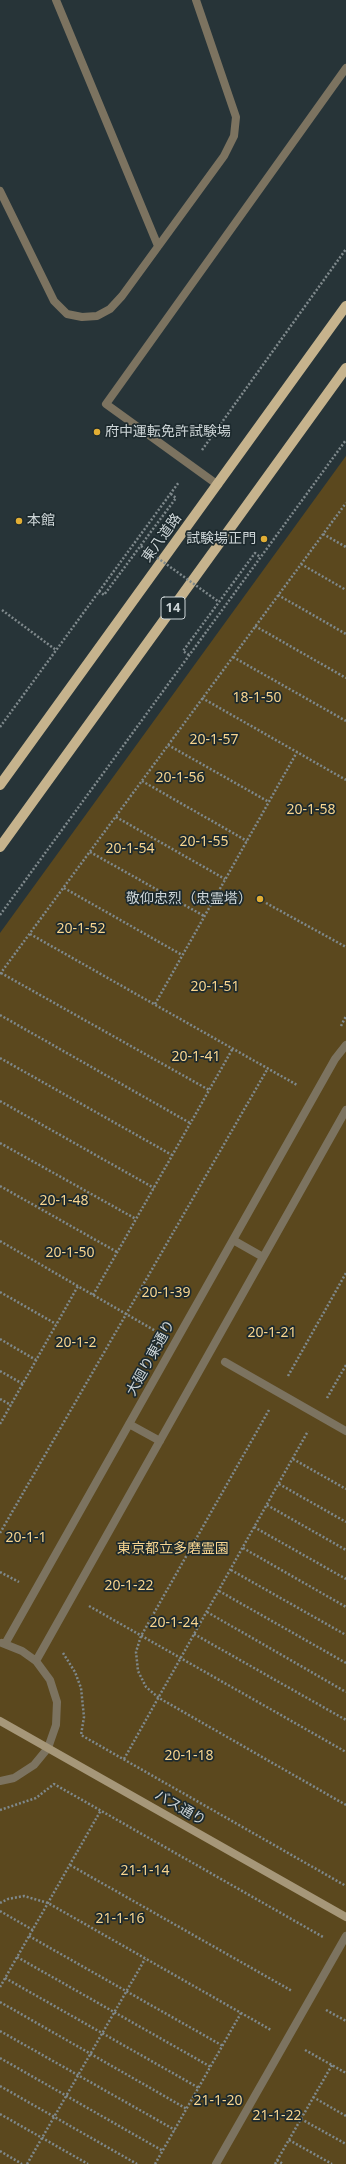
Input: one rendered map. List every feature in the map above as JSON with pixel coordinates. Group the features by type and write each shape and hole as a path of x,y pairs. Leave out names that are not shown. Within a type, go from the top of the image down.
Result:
{"main road":[{"name":"東八道路","path":"0,785 346,306"},
{"name":"14","path":"0,847 346,368"}],"street":[{"name":"バス通り","path":"0,1721 346,1917"}],"lane":[{"path":"56,0 158,246"},
{"path":"0,191 52,296 67,314 82,317 97,316 110,309 122,296 224,156 234,136 236,117 196,0"},
{"path":"218,485 106,404 346,68"},
{"name":"大廻り東通り","path":"3,1643 335,1060 346,1045"},
{"path":"36,1661 346,1110"},
{"path":"233,1240 263,1257"},
{"path":"225,1362 346,1431"},
{"path":"129,1424 160,1441"},
{"path":"0,1781 14,1778 34,1765 48,1748 56,1725 57,1702 50,1680 36,1661 22,1650 3,1643"},
{"path":"216,2164 346,1936"}],"path":[{"path":"0,727 191,466 346,249"},
{"path":"0,915 346,440"},
{"path":"99,592 104,595 176,498 170,494"},
{"path":"209,1090 1,974 346,503"},
{"path":"323,534 346,547"},
{"path":"141,546 220,602"},
{"path":"189,655 183,651 255,553 260,557"},
{"path":"301,564 346,590"},
{"path":"278,595 346,634"},
{"path":"2,610 56,650"},
{"path":"255,626 346,678"},
{"path":"233,657 346,721"},
{"path":"202,698 346,780"},
{"path":"168,745 269,802"},
{"path":"155,1004 297,752"},
{"path":"142,781 247,841"},
{"path":"116,817 225,879"},
{"path":"90,852 204,916"},
{"path":"64,888 182,955"},
{"path":"266,903 346,947"},
{"path":"30,934 302,1088"},
{"path":"0,1015 190,1123"},
{"path":"93,1295 233,1048"},
{"path":"0,1058 172,1155"},
{"path":"0,1533 126,1314 131,1309 268,1068"},
{"path":"0,1101 154,1188"},
{"path":"0,1143 136,1220"},
{"path":"0,1186 117,1252"},
{"path":"0,1241 162,1335"},
{"path":"346,1273 141,1636 136,1652 138,1671 146,1687 159,1698 346,1805"},
{"path":"0,1424 78,1286"},
{"path":"0,1292 56,1324"},
{"path":"0,1339 36,1360"},
{"path":"124,1759 346,1365"},
{"path":"0,1371 23,1384"},
{"path":"0,1399 11,1405"},
{"path":"293,1459 346,1489"},
{"path":"279,1484 346,1522"},
{"path":"267,1505 346,1550"},
{"path":"254,1527 346,1579"},
{"path":"243,1548 346,1607"},
{"path":"231,1570 346,1635"},
{"path":"219,1591 346,1663"},
{"path":"84,1604 346,1752"},
{"path":"207,1612 346,1692"},
{"path":"194,1634 346,1720"},
{"path":"61,1651 75,1672 81,1688 84,1717 82,1735 346,1886"},
{"path":"0,1810 36,1798 54,1784 340,1946"},
{"path":"0,1987 101,1810"},
{"path":"70,1864 346,2021"},
{"path":"0,1903 8,1899 24,1896 48,1903 346,2073"},
{"path":"0,1911 33,1930"},
{"path":"29,1936 223,2046"},
{"path":"17,1957 211,2067"},
{"path":"27,2164 145,1959"},
{"path":"5,1978 199,2088"},
{"path":"0,2002 187,2109"},
{"path":"156,2164 241,2013"},
{"path":"0,2031 175,2130"},
{"path":"0,2058 163,2151"},
{"path":"275,2164 332,2065"},
{"path":"0,2086 137,2164"},
{"path":"313,2097 346,2116"},
{"path":"0,2114 88,2164"},
{"path":"301,2119 346,2144"},
{"path":"289,2140 332,2164"},
{"path":"0,2151 22,2164"},
{"path":"277,2160 283,2164"}],"green space":[{"name":"東京都立多磨霊園","path":"346,456 346,2164 0,2164 0,933"}],"place":[{"name":"府中運転免許試験場","path":"97,432"},
{"name":"本館","path":"19,521"},
{"name":"試験場正門","path":"264,539"},
{"name":"敬仰忠烈（忠霊塔）","path":"260,899"}],"park label":[{"name":"18-1-50","path":"257,698"},
{"name":"20-1-57","path":"214,740"},
{"name":"20-1-56","path":"180,778"},
{"name":"20-1-58","path":"311,810"},
{"name":"20-1-55","path":"204,842"},
{"name":"20-1-54","path":"130,849"},
{"name":"20-1-52","path":"81,929"},
{"name":"20-1-51","path":"215,987"},
{"name":"20-1-41","path":"196,1057"},
{"name":"20-1-48","path":"64,1201"},
{"name":"20-1-50","path":"70,1253"},
{"name":"20-1-39","path":"166,1293"},
{"name":"20-1-21","path":"272,1333"},
{"name":"20-1-2","path":"76,1343"},
{"name":"20-1-1","path":"26,1538"},
{"name":"20-1-22","path":"129,1586"},
{"name":"20-1-24","path":"174,1623"},
{"name":"20-1-18","path":"189,1756"},
{"name":"21-1-14","path":"145,1871"},
{"name":"21-1-16","path":"120,1919"},
{"name":"21-1-20","path":"218,2101"},
{"name":"21-1-22","path":"277,2116"}]}
